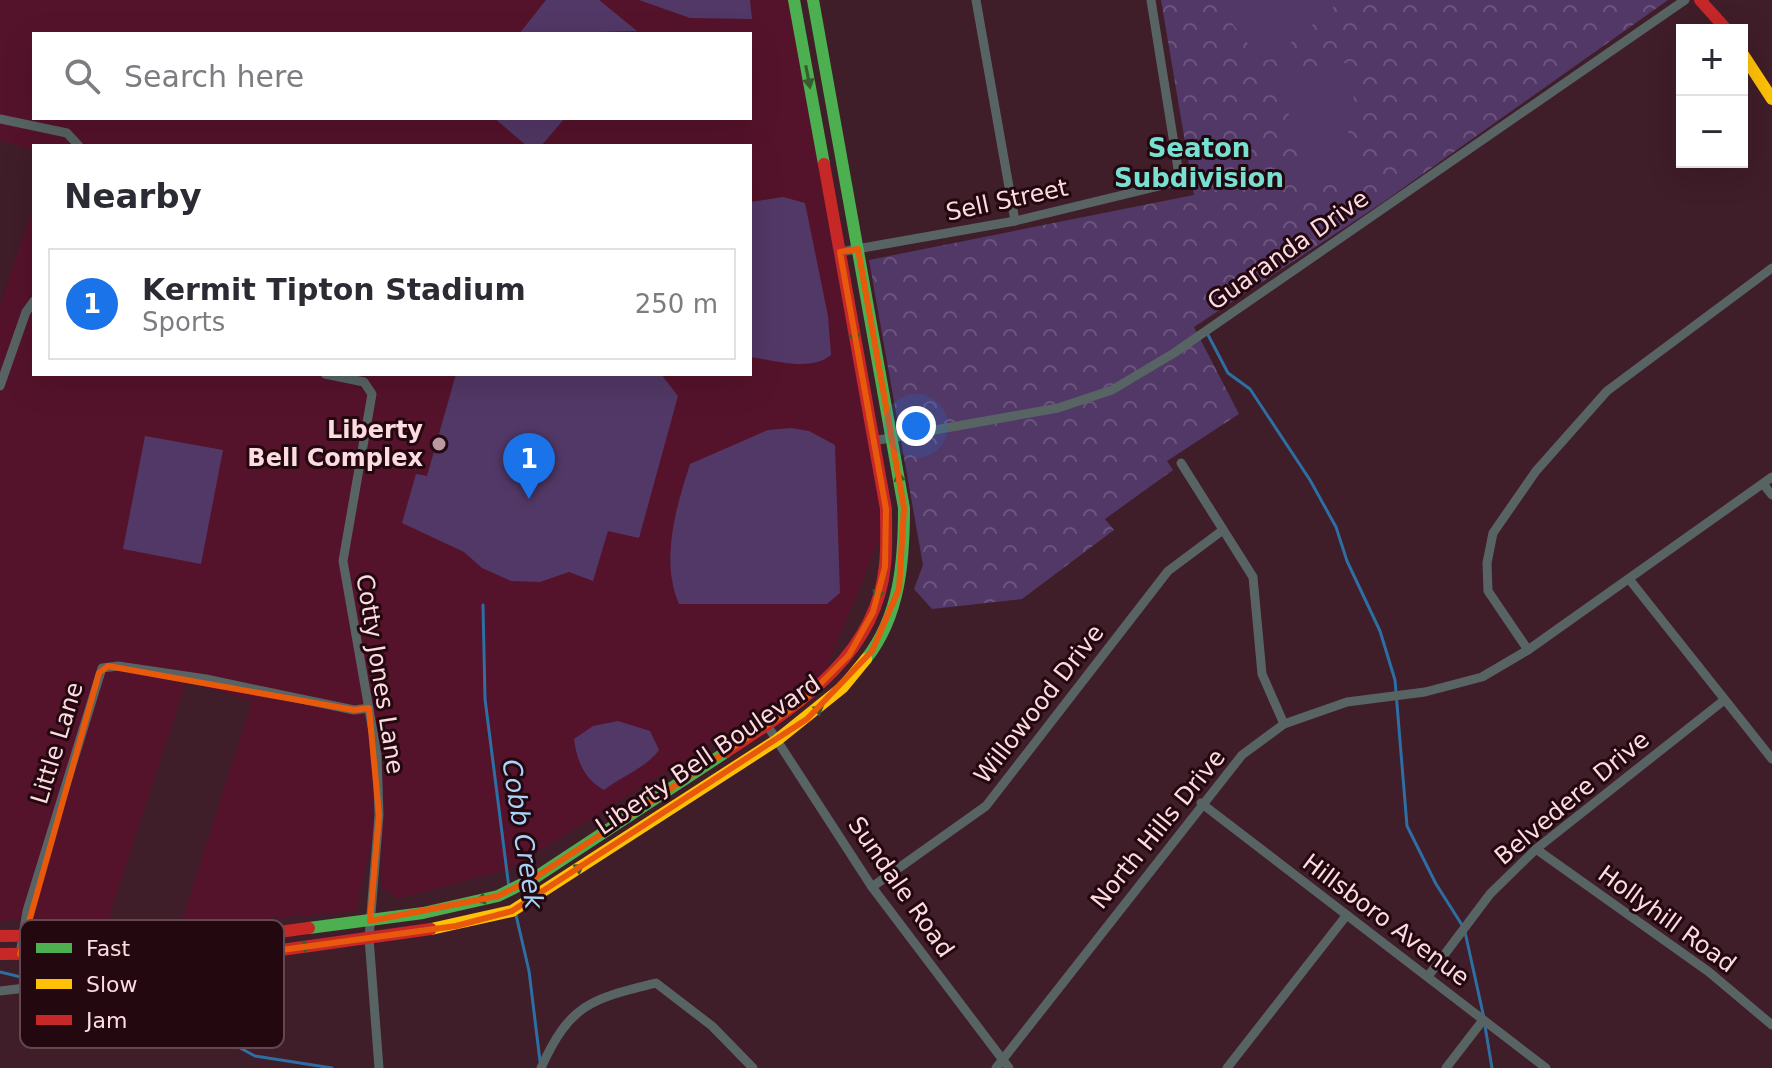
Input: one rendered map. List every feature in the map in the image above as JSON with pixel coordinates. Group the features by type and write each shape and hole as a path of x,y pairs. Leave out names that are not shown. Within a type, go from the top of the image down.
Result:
{"street":[{"name":"Liberty Bell Boulevard","path":"284,932 370,921 498,896 536,877 802,702 849,655 873,612 885,567 886,509 794,0"},
{"name":"Liberty Bell Boulevard","path":"284,950 456,926 512,911 777,740 821,707 859,671 891,614 899,589 905,536 892,438 813,0"},
{"path":"976,0 1015,221"},
{"name":"Sell Street","path":"840,252 1015,221 1180,181 1151,0"},
{"name":"Guaranda Drive","path":"873,441 1058,408 1112,390 1174,353 1685,0"},
{"path":"1700,0 1722,24"},
{"path":"1748,62 1772,99"},
{"path":"1,117 67,133 77,144"},
{"path":"1528,650 1488,591 1487,563 1493,533 1536,471 1607,391 1772,268"},
{"path":"0,386 26,312 32,304"},
{"name":"Cotty Jones Lane","path":"335,376 364,382 372,394 343,561 377,755 379,815 369,938 379,1068"},
{"path":"1181,463 1253,577 1262,674 1284,724"},
{"name":"North Hills Drive","path":"1003,1065 1201,803 1242,755 1284,724 1347,702 1425,692 1482,677 1528,650 1772,477"},
{"path":"1763,484 1772,495"},
{"name":"Willowood Drive","path":"872,887 986,806 1168,571 1223,530"},
{"path":"1629,579 1772,759"},
{"name":"Little Lane","path":"25,920 102,668 118,666 206,679 354,710 369,708"},
{"name":"Belvedere Drive","path":"1429,975 1490,894 1536,849 1723,701"},
{"name":"Sundale Road","path":"767,725 872,887 1003,1065"},
{"name":"Hillsboro Avenue","path":"1201,803 1346,916 1429,975 1546,1068"},
{"name":"Hollyhill Road","path":"1536,849 1709,972 1772,1025"},
{"path":"1227,1068 1346,916"},
{"name":"Liberty Bell Boulevard","path":"0,936 20,936"},
{"name":"Little Lane","path":"20,936 20,954"},
{"name":"Liberty Bell Boulevard","path":"0,954 20,954"},
{"path":"541,1068 567,1022 596,998 656,983 712,1026 753,1068"},
{"path":"0,991 20,989"},
{"path":"1446,1068 1483,1020"}],"highlighted area":[{"path":"858,249 904,508 899,589 872,651 807,719 512,911 456,926 267,952 184,958 20,954 99,673 108,666 354,710 369,708 379,815 370,921 498,896 536,877 802,702 849,655 873,612 885,567 886,509 840,252"}],"shaded area":[{"name":"Liberty Bell Complex","path":"0,0 799,0 890,514 824,674 509,869 398,899 381,887 383,756 373,756 374,831 356,911 250,920 182,920 252,701 186,682 110,914 111,920 39,918 0,921 0,304 32,211 32,376 752,376 752,144 32,144 32,149 0,141"}],"green space":[{"path":"546,0 599,0 637,31 598,32 521,32"},
{"path":"639,0 750,0 752,19 690,18"},
{"path":"1161,0 1668,0 1382,203 1194,327 1239,414 1167,461 1173,470 1105,519 1114,530 1022,599 932,609 914,589 923,565 869,260 1194,195"},
{"path":"1214,0 1342,0 1270,60 1260,59"},
{"path":"1346,63 1359,123 1347,126 1358,178 1305,189 1281,78"},
{"path":"496,120 563,120 543,144 525,144"},
{"path":"783,197 805,203 828,316 831,355 823,360 792,364 752,357 752,202"},
{"path":"455,376 663,376 678,396 639,538 608,531 593,581 569,572 540,582 511,581 482,568 464,552 402,523 416,474 427,476"},
{"path":"791,428 809,431 835,445 840,593 827,604 679,604 673,587 670,552 675,516 690,464 768,430"},
{"path":"145,436 223,450 201,564 123,549"},
{"path":"618,721 650,731 659,750 641,767 604,790 583,769 574,739 593,726"}],"waterway":[{"path":"1207,333 1228,373 1250,389 1310,480 1336,527 1347,561 1380,631 1395,680 1407,826 1436,884 1462,925"},
{"name":"Cobb Creek","path":"483,605 485,699 509,888"},
{"name":"Cobb Creek","path":"516,915 529,971 540,1061"},
{"path":"1465,932 1484,1018"},
{"path":"0,972 20,977"},
{"path":"1485,1026 1492,1068"},
{"path":"240,1048 255,1056 332,1068"}],"traffic: fast":[{"path":"794,0 824,164"},
{"path":"813,0 904,508 898,587 886,625 866,659"},
{"path":"309,928 423,913 498,896 536,877 726,752"}],"traffic: slow":[{"path":"1748,62 1772,99"},
{"path":"431,929 512,911 777,740 843,687 866,659"}],"traffic: jam":[{"path":"1700,0 1722,24"},
{"path":"726,752 805,697 849,653 866,627 878,598 885,565 886,509 824,164"},
{"path":"284,931 309,928"},
{"path":"284,950 431,929"},
{"path":"0,936 20,936"},
{"path":"0,954 20,954"}],"place":[{"name":"Liberty Bell Complex","path":"439,444"},
{"name":"Kermit Tipton Stadium","path":"529,499"}],"district":[{"name":"Seaton Subdivision","path":"1199,163"}]}
